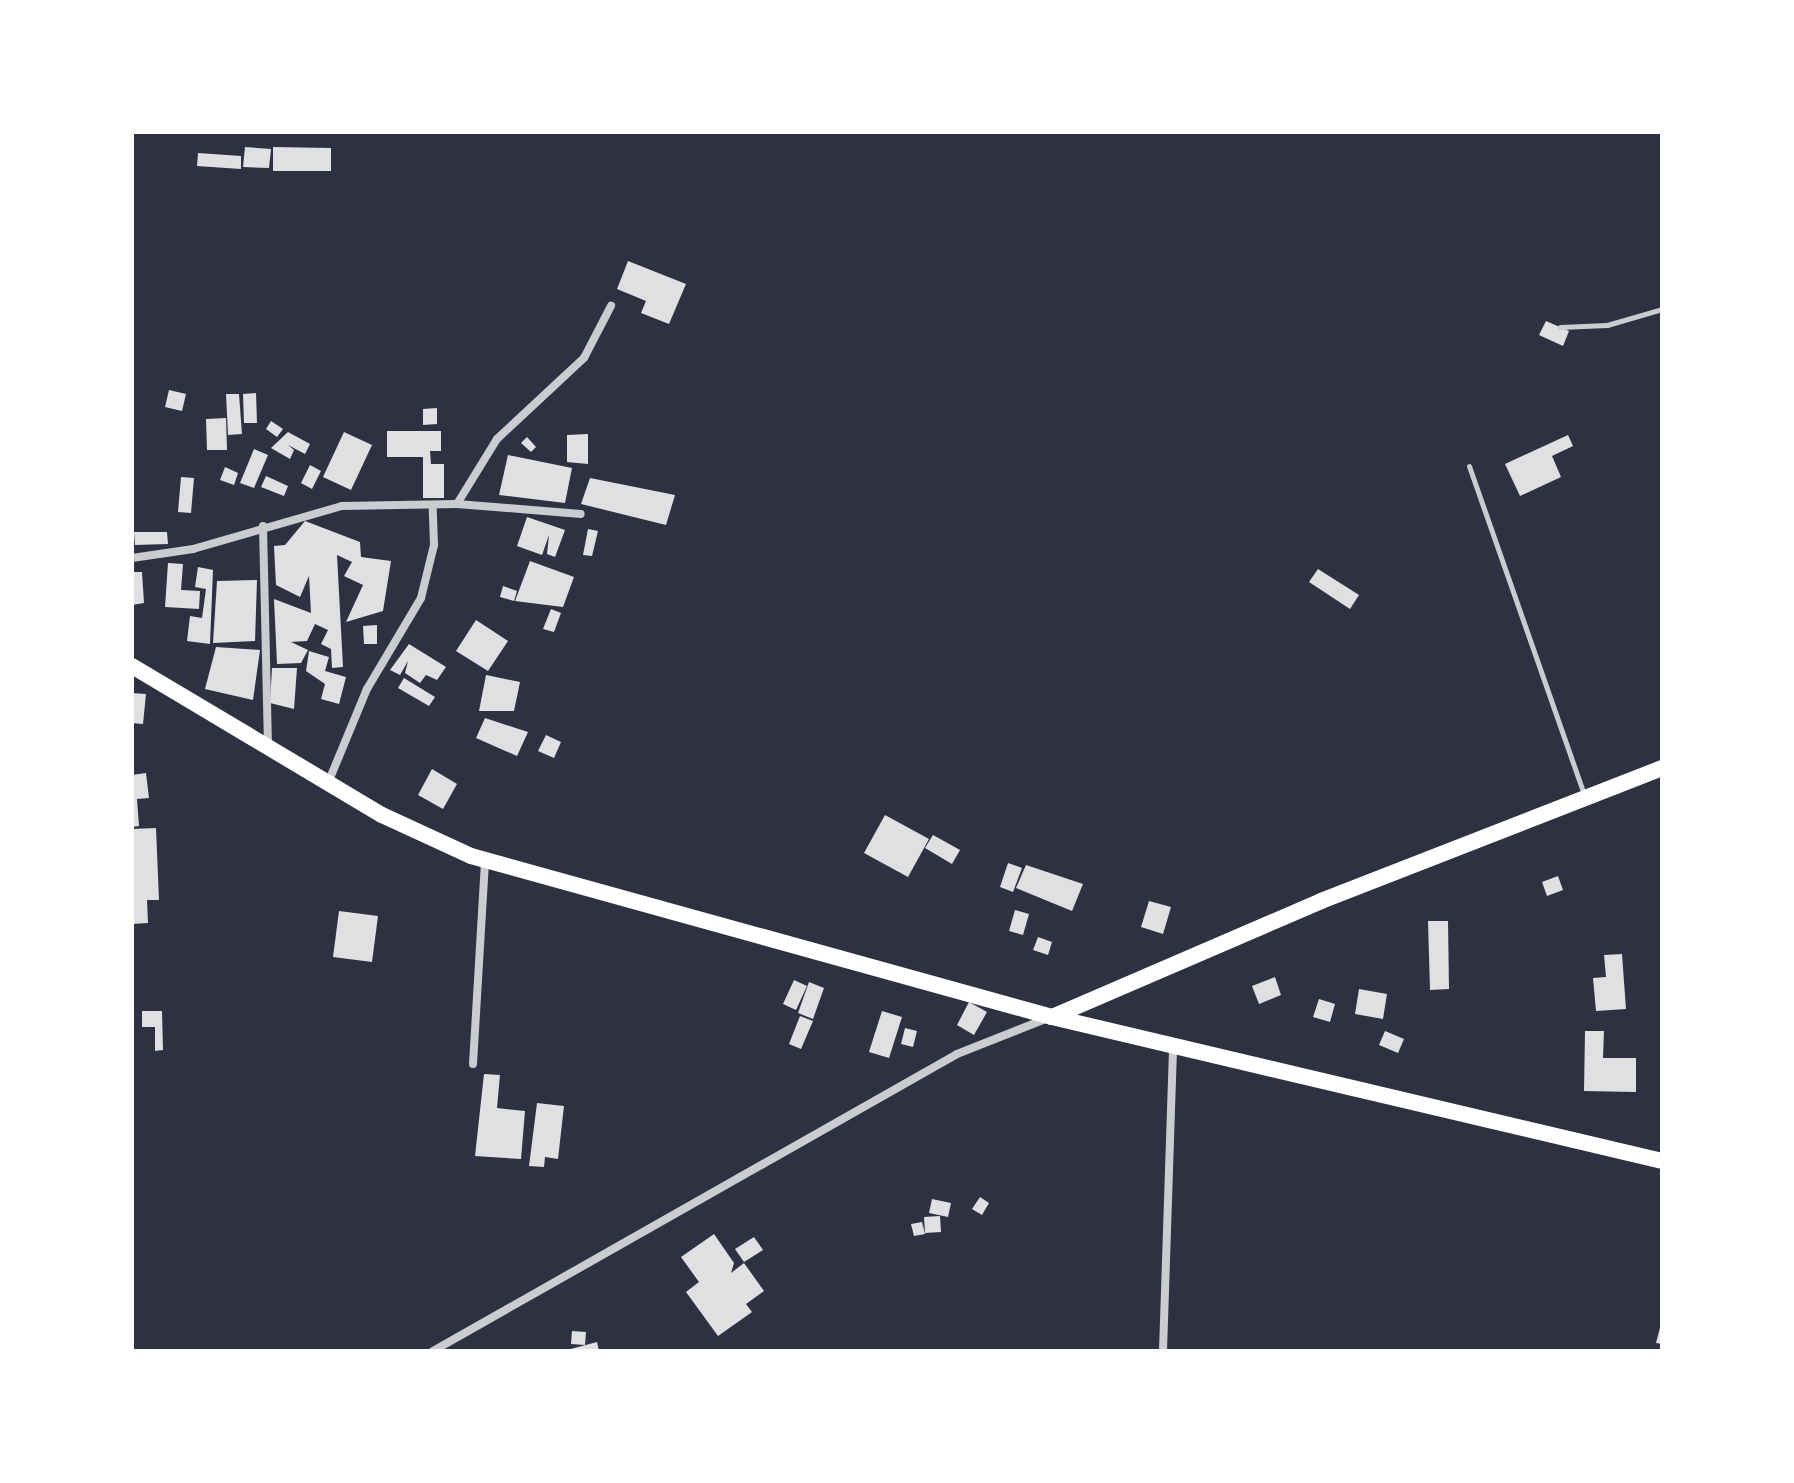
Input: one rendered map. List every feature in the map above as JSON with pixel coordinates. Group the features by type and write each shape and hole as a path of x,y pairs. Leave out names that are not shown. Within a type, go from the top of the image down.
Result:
{"main road":[{"path":"132,666 328,783 426,837 485,859 1052,1017 1173,1043 1662,1161"},
{"path":"1052,1017 1662,768"}],"street":[{"path":"457,504 497,439 584,358 611,306"},
{"path":"132,558 193,549 263,526 342,506 433,507 457,504 581,514"},
{"path":"328,783 367,689 421,598 434,545 433,507"},
{"path":"263,526 268,746"},
{"path":"473,1064 485,859"},
{"path":"433,1351 957,1054 1052,1017"},
{"path":"1163,1351 1173,1043"}],"lane":[{"path":"1560,327 1607,325 1662,309"},
{"path":"1469,466 1586,798"}],"building":[{"path":"245,147 271,149 269,168 243,167"},
{"path":"273,147 331,148 331,171 273,171"},
{"path":"198,153 241,156 241,169 197,166"},
{"path":"628,261 686,284 669,324 641,313 646,301 617,289"},
{"path":"1546,321 1569,331 1563,346 1539,335"},
{"path":"169,390 186,394 182,411 165,407"},
{"path":"256,393 257,423 244,423 243,394"},
{"path":"226,394 239,394 242,434 228,435"},
{"path":"437,408 437,424 423,425 423,409"},
{"path":"226,418 227,450 207,450 206,419"},
{"path":"271,421 283,429 277,437 266,429"},
{"path":"387,431 441,431 441,451 430,451 431,464 444,464 444,498 423,498 423,457 387,457"},
{"path":"288,432 310,444 305,454 288,445 294,450 290,459 271,448"},
{"path":"344,432 372,445 351,490 323,477"},
{"path":"588,434 588,464 567,462 567,435"},
{"path":"1568,435 1573,446 1552,456 1561,477 1520,496 1505,464"},
{"path":"527,437 536,447 531,452 521,443"},
{"path":"254,449 268,455 254,488 240,483"},
{"path":"508,455 572,468 565,503 499,495"},
{"path":"310,465 321,471 312,489 301,483"},
{"path":"225,467 238,473 234,485 220,480"},
{"path":"266,476 288,486 284,496 261,487"},
{"path":"181,477 194,478 191,513 178,512"},
{"path":"590,478 675,495 666,525 581,504"},
{"path":"527,517 565,530 555,557 547,554 549,535 542,555 517,546"},
{"path":"305,521 360,542 361,557 391,561 383,611 346,622 363,585 344,576 352,562 337,555 343,667 332,668 331,649 321,644 328,630 315,624 307,641 291,642 308,650 301,663 277,664 274,599 311,613 309,576 300,597 276,585 274,546 285,545"},
{"path":"588,529 598,531 592,556 583,555"},
{"path":"134,532 167,532 168,544 135,545"},
{"path":"530,561 574,577 563,607 515,601"},
{"path":"168,563 183,564 181,590 200,591 199,609 165,607"},
{"path":"198,567 213,570 210,644 187,641 190,616 202,618 206,589 195,587"},
{"path":"1318,569 1359,595 1350,609 1309,582"},
{"path":"132,572 142,572 144,603 132,605"},
{"path":"257,580 255,641 213,643 217,581"},
{"path":"503,586 517,591 514,601 500,597"},
{"path":"551,609 561,613 554,632 543,629"},
{"path":"476,620 508,641 488,671 456,651"},
{"path":"377,625 377,644 364,644 363,626"},
{"path":"409,644 446,667 437,680 426,675 420,683 405,673 408,661 400,675 390,670"},
{"path":"216,647 260,650 253,700 205,689"},
{"path":"309,651 329,657 325,671 346,677 339,704 321,699 325,684 306,671"},
{"path":"272,668 297,668 294,709 270,703"},
{"path":"486,675 520,682 514,711 479,711"},
{"path":"404,678 435,697 429,706 398,688"},
{"path":"132,693 146,694 143,724 132,723"},
{"path":"485,718 528,732 517,756 476,738"},
{"path":"546,735 561,742 554,758 538,751"},
{"path":"432,769 457,784 443,809 418,795"},
{"path":"146,773 149,798 137,799 139,826 132,827 132,775"},
{"path":"885,815 929,839 908,877 864,853"},
{"path":"156,828 159,900 147,900 148,923 132,924 132,829"},
{"path":"933,835 960,850 952,864 925,848"},
{"path":"1008,863 1022,868 1013,892 1000,887"},
{"path":"1026,865 1083,884 1072,911 1016,888"},
{"path":"1558,876 1563,890 1547,896 1542,882"},
{"path":"1149,901 1171,907 1163,934 1141,927"},
{"path":"1015,910 1029,914 1023,935 1009,931"},
{"path":"339,911 378,916 372,962 333,957"},
{"path":"1428,921 1448,921 1449,989 1430,990"},
{"path":"1038,937 1052,942 1048,955 1033,950"},
{"path":"1622,954 1626,1009 1596,1011 1593,978 1606,977 1604,955"},
{"path":"1275,977 1281,995 1259,1004 1252,986"},
{"path":"794,980 807,986 796,1010 783,1004"},
{"path":"809,982 824,988 813,1019 798,1013"},
{"path":"1359,989 1387,994 1383,1019 1355,1014"},
{"path":"1319,999 1335,1004 1330,1022 1313,1017"},
{"path":"969,1002 987,1012 974,1035 957,1025"},
{"path":"142,1011 162,1011 163,1050 155,1051 155,1027 142,1027"},
{"path":"882,1011 902,1017 889,1058 869,1052"},
{"path":"800,1016 813,1021 801,1049 789,1044"},
{"path":"905,1028 917,1031 913,1047 901,1044"},
{"path":"1385,1031 1404,1039 1398,1053 1379,1045"},
{"path":"1585,1031 1604,1031 1603,1058 1636,1058 1636,1092 1584,1091"},
{"path":"484,1074 500,1075 497,1108 525,1111 521,1159 475,1156"},
{"path":"537,1103 564,1106 558,1159 545,1157 544,1167 529,1166"},
{"path":"980,1197 989,1203 982,1215 972,1209"},
{"path":"932,1199 951,1203 948,1217 929,1213"},
{"path":"940,1216 941,1232 925,1233 924,1217"},
{"path":"922,1222 925,1234 914,1236 911,1224"},
{"path":"714,1234 734,1263 731,1273 744,1263 764,1291 746,1304 752,1312 718,1336 686,1292 699,1282 681,1257"},
{"path":"754,1237 763,1250 744,1262 735,1249"},
{"path":"1662,1320 1662,1344 1656,1343"},
{"path":"572,1331 586,1332 585,1345 571,1344"},
{"path":"597,1342 599,1351 567,1351 567,1350"}]}
